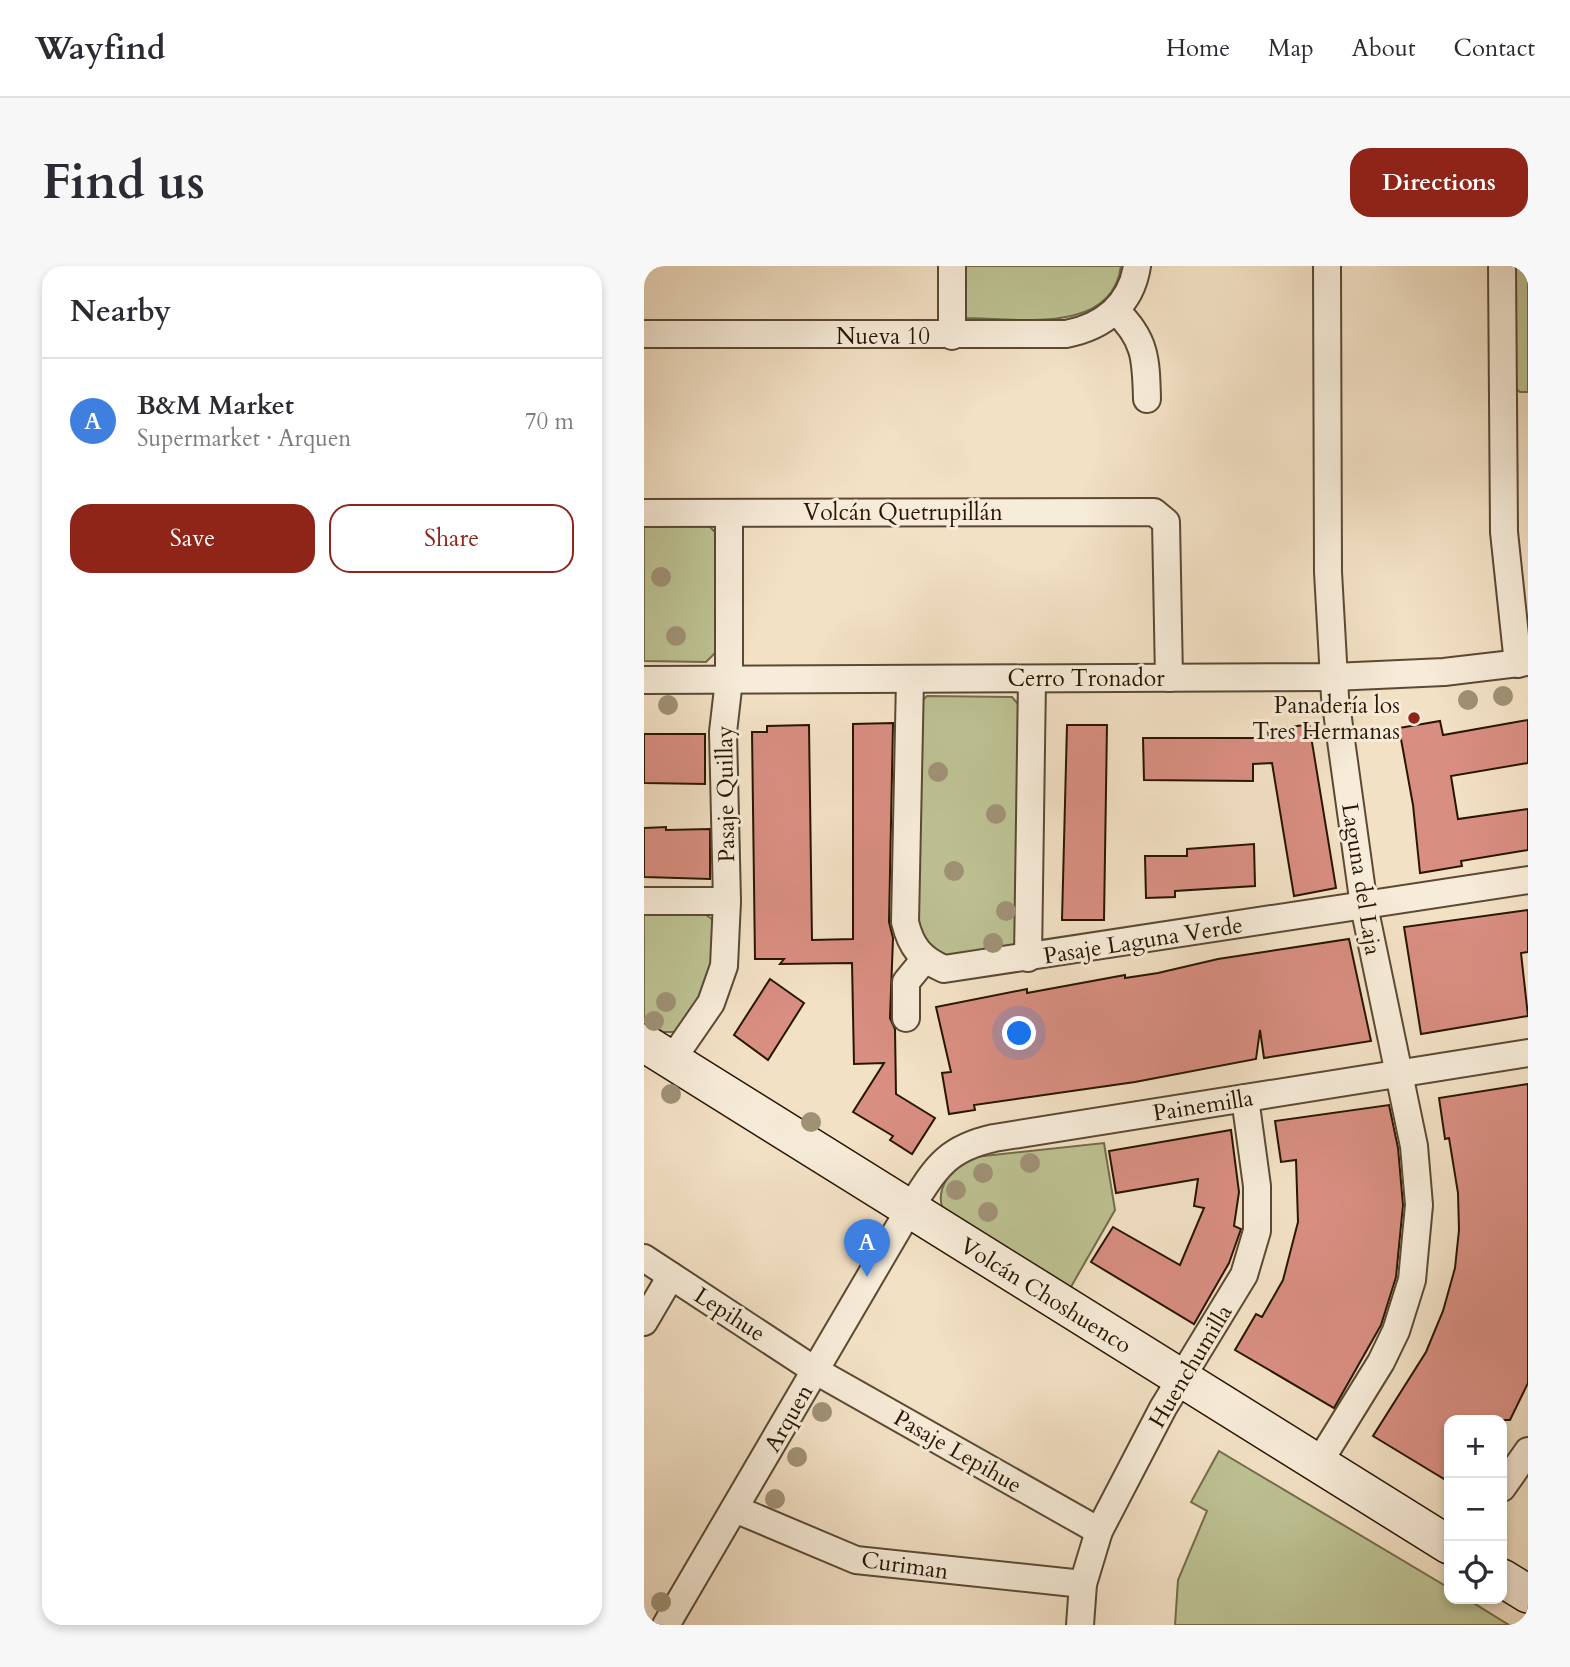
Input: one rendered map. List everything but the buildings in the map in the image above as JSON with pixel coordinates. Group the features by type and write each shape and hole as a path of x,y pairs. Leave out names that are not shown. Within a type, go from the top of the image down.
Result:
{"street":[{"path":"952,266 952,336"},
{"name":"Nueva 10","path":"644,334 1066,334 1098,326 1116,311 1131,289 1137,266"},
{"name":"Laguna del Laja","path":"1318,1464 1381,1362 1396,1331 1412,1280 1418,1242 1418,1179 1414,1146 1364,906 1334,677 1326,466 1327,266"},
{"path":"1502,266 1516,402 1505,544 1523,663"},
{"path":"1116,311 1131,325 1143,346 1147,399"},
{"name":"Volcán Quetrupillán","path":"644,513 1154,512 1162,515 1166,522 1169,678"},
{"name":"Pasaje Quillay","path":"658,1052 710,1003 723,976 727,901 723,732 729,680 729,513"},
{"name":"Cerro Tronador","path":"644,680 1334,677 1444,672 1523,663"},
{"path":"906,1018 906,982 924,960 912,945 905,922 909,679"},
{"path":"1028,958 1032,679"},
{"name":"Pasaje Laguna Verde","path":"924,960 944,970 955,970 1528,880"},
{"path":"644,901 727,901"},
{"name":"Volcán Choshuenco","path":"658,1052 1444,1542"},
{"name":"Painemilla","path":"909,1210 942,1161 974,1143 1528,1053"},
{"name":"Huenchumilla","path":"1080,1625 1083,1584 1099,1531 1163,1408 1244,1275 1257,1231 1257,1186 1245,1098"},
{"name":"Arquen","path":"666,1625 909,1210"},
{"name":"Lepihue","path":"644,1258 816,1371"},
{"path":"644,1322 671,1276"},
{"name":"Pasaje Lepihue","path":"816,1371 1099,1531"},
{"path":"1507,1481 1528,1451"},
{"name":"Curiman","path":"735,1509 856,1560 1083,1584"},
{"path":"1507,1581 1528,1594"}],"green space":[{"path":"964,266 1121,266 1114,288 1100,304 1081,313 1034,320 964,318"},
{"path":"1528,266 1528,392 1520,392 1513,387 1515,269"},
{"path":"704,521 719,536 717,651 706,662 644,661 644,522"},
{"path":"927,696 1012,697 1019,705 1017,949 950,962 914,935 914,708"},
{"path":"644,915 706,915 716,922 709,992 677,1032 663,1032 644,1020"},
{"path":"1104,1143 1115,1210 1068,1292 945,1214 941,1196 946,1180 959,1166 975,1157"},
{"path":"1219,1451 1444,1585 1444,1604 1475,1604 1509,1625 1175,1625 1178,1580 1207,1511 1191,1502"}],"place":[{"name":"Panadería los Tres Hermanas","path":"1414,718"},
{"name":"B&M Market","path":"867,1277"}]}
